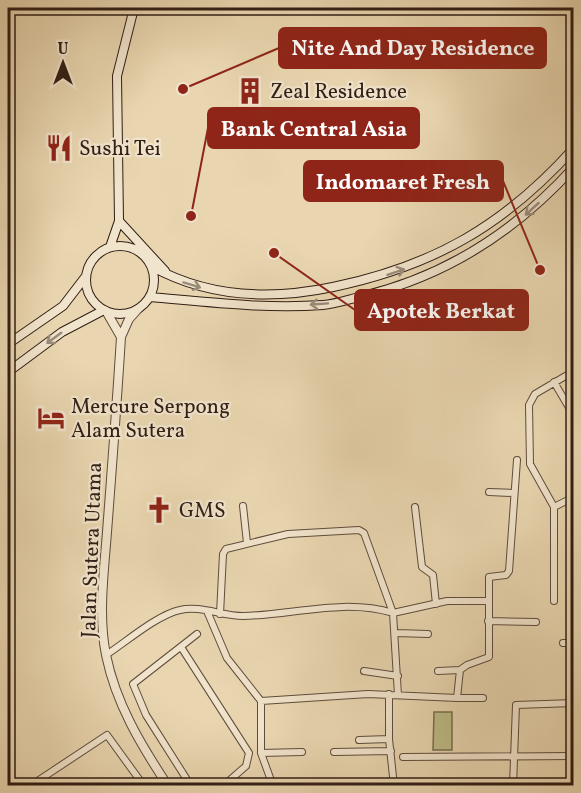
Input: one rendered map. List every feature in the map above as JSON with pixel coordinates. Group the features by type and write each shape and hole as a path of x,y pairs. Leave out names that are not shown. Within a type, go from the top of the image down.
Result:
{"main road":[{"path":"110,247 119,221 117,76 134,8"},
{"path":"151,266 195,287 258,296 317,290 401,270 436,255 471,235 516,204 548,177 573,148"},
{"path":"150,297 279,307 325,304 390,289 471,253 521,219 573,167"},
{"path":"119,221 171,277"},
{"path":"8,344 63,306 86,276 93,258 110,247 129,247 146,258 151,266 153,287 150,297 138,309 117,314 105,310 90,296 86,276"},
{"path":"8,372 62,332 105,310"}],"street":[{"name":"Jalan Sutera Utama","path":"138,309 129,319 121,337 104,576 106,655 125,714 138,741 168,786"},
{"path":"105,310 121,337"},
{"path":"554,601 554,507 532,469 529,457 531,398 573,371"},
{"path":"554,382 573,416"},
{"path":"438,671 460,670 467,664 489,657 489,577 506,575 509,570 517,460"},
{"path":"489,492 513,494"},
{"path":"554,507 573,497"},
{"path":"243,506 247,543"},
{"path":"415,507 422,567 433,575 436,604"},
{"path":"220,614 223,554 226,549 288,534 359,530 364,533 393,613 398,695"},
{"path":"106,655 177,610 242,616 351,606 393,613 436,604 488,601"},
{"path":"207,611 227,658 261,701 261,753 273,786"},
{"path":"488,621 536,622"},
{"path":"396,633 428,634"},
{"path":"191,786 146,715 133,684 197,634"},
{"path":"563,643 573,643"},
{"path":"181,647 249,753 246,766 225,785"},
{"path":"457,698 460,670"},
{"path":"364,671 398,676"},
{"path":"261,701 389,694 413,698 483,698"},
{"path":"389,694 389,739 394,786"},
{"path":"513,786 516,705 573,703"},
{"path":"30,785 107,735 144,785"},
{"path":"359,740 389,739"},
{"path":"261,753 302,752"},
{"path":"334,752 391,752"},
{"path":"403,757 573,756"}],"shaded area":[{"path":"434,712 452,712 452,750 433,750"}],"place":[{"name":"Nite And Day Residence","path":"183,89"},
{"name":"Zeal Residence","path":"250,91"},
{"name":"Sushi Tei","path":"59,148"},
{"name":"Bank Central Asia","path":"191,216"},
{"name":"Apotek Berkat","path":"274,253"},
{"name":"Indomaret Fresh","path":"540,270"},
{"name":"Mercure Serpong Alam Sutera","path":"51,418"},
{"name":"GMS","path":"159,510"}]}
